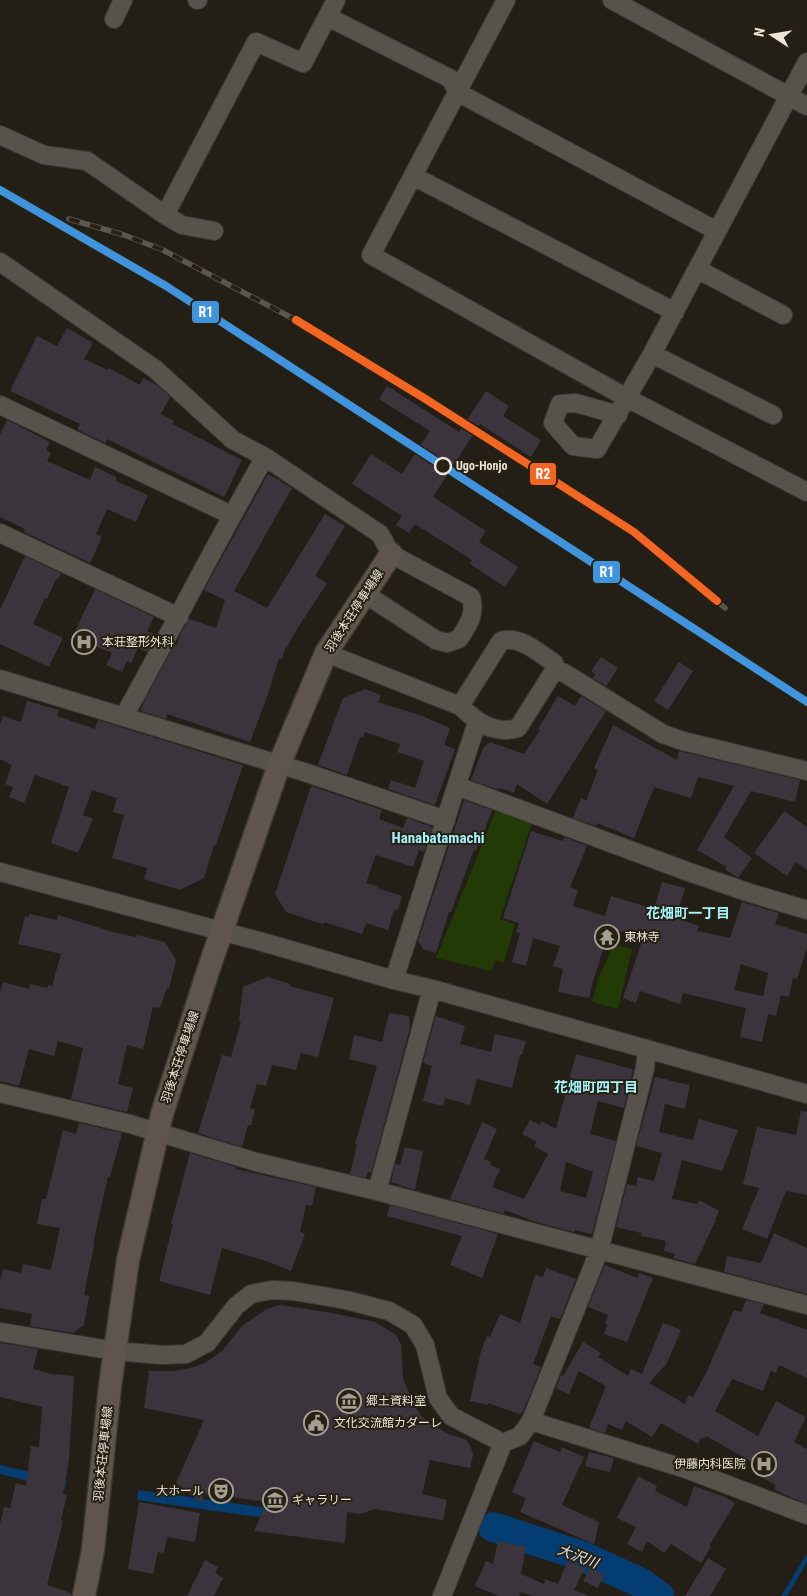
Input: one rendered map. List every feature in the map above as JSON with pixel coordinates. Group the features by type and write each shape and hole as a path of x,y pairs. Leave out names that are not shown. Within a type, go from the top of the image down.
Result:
{"main road":[{"name":"羽後本荘停車場線","path":"84,1596 93,1550 115,1352 128,1260 157,1132 208,971 279,765 326,653 391,554"}],"street":[{"path":"114,18 123,0"},
{"path":"166,215 256,42 303,63 336,0"},
{"path":"506,0 371,255 627,398 807,492"},
{"path":"612,0 807,106"},
{"path":"328,17 451,79 457,92 717,231"},
{"path":"618,415 807,62"},
{"path":"0,135 44,155 87,161 182,225 214,231"},
{"path":"413,176 674,312"},
{"path":"0,262 155,369 233,440 265,457 380,534 391,554 471,598 473,607 472,617 458,639 447,643 436,640 366,594"},
{"path":"697,269 784,315"},
{"path":"652,354 773,415"},
{"path":"0,405 232,515"},
{"path":"124,716 265,457"},
{"path":"0,533 179,617"},
{"path":"326,653 460,706 477,722 497,729 510,730 518,728 555,669 554,663 518,640 509,638 501,641 460,706"},
{"path":"555,669 663,734 683,741 807,771"},
{"path":"0,679 279,765 446,820"},
{"path":"394,980 477,722"},
{"path":"457,786 689,872 807,910"},
{"path":"0,872 222,931 807,1094"},
{"path":"377,1191 432,989"},
{"path":"442,1596 503,1443 520,1436 531,1421 599,1251 645,1068 648,1049"},
{"path":"0,1093 157,1132 256,1162 377,1191 807,1305"},
{"path":"0,1332 115,1352 162,1355 186,1354 206,1343 236,1306 251,1294 272,1290 293,1291 346,1300 389,1311 412,1325 425,1345 438,1398 451,1416 503,1443"},
{"path":"531,1421 686,1469 807,1515"}],"green space":[{"path":"499,811 532,823 500,919 515,924 504,963 496,960 491,971 436,958 495,813"},
{"path":"614,945 632,949 618,1009 592,1002 599,977"}],"water":[{"path":"0,1465 66,1480 65,1490 0,1474"},
{"path":"138,1490 275,1509 273,1519 137,1500"}],"building":[{"path":"67,328 93,343 84,359 108,370 109,368 140,385 143,378 157,385 170,397 161,414 174,421 172,424 242,460 224,497 107,439 105,443 88,435 77,429 80,424 10,391 37,336 57,346"},
{"path":"387,386 459,432 486,391 509,406 503,416 541,440 531,457 480,424 433,497 486,531 479,542 518,567 505,587 470,564 472,560 415,524 409,533 396,525 402,516 352,484 371,454 402,474 430,431 379,399"},
{"path":"7,420 50,442 46,450 51,453 47,461 90,480 95,467 116,477 116,481 148,495 136,522 107,509 96,534 102,537 90,563 24,532 25,529 0,517 0,435"},
{"path":"268,474 292,488 234,591 267,608 325,514 345,526 315,576 327,583 297,629 282,659 279,658 250,742 167,714 166,719 141,711 143,703 175,644 177,645 189,619 216,628 225,600 204,590"},
{"path":"25,556 61,573 58,580 56,579 47,599 45,598 33,624 63,638 49,667 0,644 0,610"},
{"path":"95,589 154,617 147,631 156,635 147,652 138,648 131,663 127,661 122,672 106,665 112,653 73,636"},
{"path":"601,657 618,668 606,686 593,678 595,674 591,671"},
{"path":"679,662 693,671 668,710 654,701"},
{"path":"365,689 381,695 378,702 422,716 450,728 444,745 455,749 435,805 388,789 391,780 415,788 424,761 397,752 400,744 365,732 363,738 360,737 347,775 318,765 343,698"},
{"path":"558,696 575,706 581,696 606,711 547,804 517,784 514,793 471,780 483,748 490,742 524,754 540,730 538,729"},
{"path":"27,701 59,710 57,716 95,729 98,720 243,765 204,878 180,890 144,879 147,868 112,858 124,815 113,812 117,798 92,790 83,815 93,819 78,853 51,843 69,787 35,775 24,803 9,797 13,787 5,784 12,765 0,759 0,724 3,716 21,722"},
{"path":"613,725 677,760 679,751 800,780 795,802 751,791 724,837 752,858 738,878 725,869 727,867 697,850 734,786 698,777 691,798 654,787 634,838 597,823 596,826 573,818 581,798 586,801 598,770 594,768"},
{"path":"311,786 382,810 379,819 403,828 407,818 432,827 424,852 419,850 413,867 376,855 366,883 402,896 398,910 394,909 388,930 366,923 362,934 324,922 323,924 286,912 275,894"},
{"path":"464,800 492,810 476,851 474,850 451,912 449,912 436,953 423,949 418,941"},
{"path":"784,811 807,827 807,870 796,862 787,876 754,853"},
{"path":"531,831 563,841 564,837 587,846 570,887 578,890 573,906 605,916 611,896 654,909 662,882 685,888 676,918 699,926 697,931 730,938 742,902 779,913 775,924 807,934 807,948 797,979 793,978 789,997 781,995 776,1016 768,1014 762,1042 740,1037 746,1008 683,993 680,1004 640,991 636,1003 623,998 643,938 610,928 589,998 558,992 563,969 553,966 560,946 533,938 526,966 512,962 520,933 516,932 519,923 503,918","holes":["741,964 768,973 763,996 734,990"]},
{"path":"29,914 57,920 58,915 113,932 136,937 137,935 165,942 176,960 169,989 167,988 160,1008 153,1007 143,1049 127,1045 118,1084 133,1088 127,1112 71,1099 83,1048 58,1041 54,1056 29,1049 19,1086 0,1081 0,992 3,982 29,989 30,984 47,988 48,985 52,986 61,954 18,944 25,916 29,917"},
{"path":"268,977 290,984 290,986 334,998 318,1057 301,1053 296,1070 272,1065 266,1086 257,1084 250,1108 255,1110 251,1125 248,1125 242,1147 198,1133 222,1055 231,1057 241,1021 239,1021 243,987"},
{"path":"389,1013 409,1016 410,1028 371,1173 368,1172 366,1178 350,1174 357,1145 355,1144 377,1066 349,1059 354,1035 382,1042"},
{"path":"436,1016 465,1026 460,1044 491,1052 495,1034 526,1041 522,1055 520,1055 512,1088 477,1079 470,1105 445,1098 443,1106 423,1101 432,1066 423,1063"},
{"path":"576,1054 632,1069 624,1108 598,1101 590,1134 616,1141 592,1234 575,1230 574,1232 536,1222 505,1210 504,1214 450,1199 482,1122 497,1129 484,1159 491,1162 490,1165 500,1169 492,1187 524,1199 548,1154 534,1146 537,1142 522,1134 530,1120 540,1125 542,1121 556,1129","holes":["566,1162 593,1172 586,1198 560,1191"]},
{"path":"655,1077 690,1085 685,1109 665,1104 659,1132 693,1140 699,1119 738,1130 722,1171 682,1160 672,1199 697,1204 699,1200 719,1211 695,1264 673,1258 675,1254 664,1251 666,1241 641,1236 641,1233 616,1227 627,1184 636,1186 638,1177 654,1181 662,1153 636,1146"},
{"path":"801,1111 807,1112 807,1195 786,1191 767,1239 742,1229 759,1188 743,1184 757,1127 796,1135"},
{"path":"79,1123 122,1133 110,1177 108,1177 93,1245 84,1295 89,1296 84,1325 73,1333 30,1326 32,1314 0,1308 0,1282 3,1269 21,1273 23,1264 51,1270 60,1228 37,1224 42,1199 46,1199 63,1130 76,1134"},
{"path":"405,1147 423,1151 415,1190 391,1182 395,1164 400,1165"},
{"path":"190,1153 236,1167 236,1169 316,1187 312,1206 306,1205 300,1232 305,1234 291,1271 266,1261 222,1248 210,1295 159,1281 173,1224 171,1224"},
{"path":"390,1205 498,1234 482,1278 450,1265 462,1236 387,1216"},
{"path":"774,1233 807,1248 807,1294 724,1272 727,1256 761,1263"},
{"path":"605,1265 637,1278 639,1273 653,1278 627,1342 604,1334 608,1315 588,1307"},
{"path":"546,1268 576,1279 560,1319 551,1316 533,1364 541,1367 523,1412 519,1414 488,1403 488,1405 470,1401 481,1351 487,1336 490,1337 500,1314 520,1323 535,1275 543,1277"},
{"path":"746,1300 764,1304 760,1313 807,1330 807,1378 779,1365 776,1373 771,1371 763,1391 732,1379 715,1411 758,1436 776,1401 806,1417 794,1442 807,1449 807,1504 774,1489 776,1485 761,1477 765,1469 706,1436 704,1439 702,1437 698,1444 661,1423 652,1437 626,1421 622,1430 608,1424 605,1433 589,1428 606,1386 579,1371 569,1394 556,1388 561,1375 563,1376 583,1342 601,1353 598,1357 628,1376 631,1369 642,1374 663,1323 681,1330 667,1363 649,1383 685,1404 689,1395 693,1397 707,1371 734,1310 741,1312"},
{"name":"文化交流館カダーレ","path":"280,1305 375,1322 396,1335 401,1344 403,1378 413,1403 422,1417 435,1426 450,1435 465,1439 470,1445 473,1455 470,1468 430,1460 422,1494 447,1500 443,1520 375,1509 360,1514 347,1512 345,1543 254,1531 267,1502 204,1493 202,1503 176,1483 204,1420 144,1408 149,1371 173,1371 205,1363 222,1351 242,1326 265,1310"},
{"path":"0,1343 38,1349 33,1369 51,1374 74,1376 69,1460 63,1494 67,1495 61,1520 63,1521 47,1585 71,1593 71,1596 0,1596 0,1524 4,1507 10,1508 16,1483 26,1486 31,1446 39,1447 42,1407 0,1397"},
{"path":"534,1441 560,1452 562,1447 584,1457 562,1505 599,1522 594,1544 520,1512 526,1498 512,1492"},
{"path":"589,1452 614,1458 610,1472 585,1466"},
{"path":"638,1476 657,1486 655,1491 687,1507 694,1486 725,1497 735,1503 701,1563 671,1544 664,1553 647,1541 642,1552 627,1544 636,1527 617,1518"},
{"path":"139,1502 200,1513 195,1542 167,1537 164,1553 158,1552 153,1574 128,1569"},
{"path":"498,1541 526,1547 521,1574 544,1584 545,1579 558,1584 568,1561 585,1568 574,1590 587,1596 533,1596 521,1592 519,1596 499,1596 475,1586 486,1561 493,1564"},
{"path":"708,1558 726,1569 710,1596 685,1596"},
{"path":"205,1560 218,1567 215,1573 223,1578 214,1596 187,1596"},
{"path":"590,1567 604,1575 598,1588 583,1581"}],"waterway":[{"name":"大沢川","path":"493,1527 582,1556 641,1583 659,1596"},
{"path":"784,1596 807,1558"}],"railway":[{"path":"69,219 124,235 163,250 292,318 424,398 634,532 725,608"}],"transit line":[{"name":"R1","path":"0,190 166,286 807,702"},
{"name":"R2","path":"296,320 424,398 634,532 717,601"}],"place":[{"name":"Ugo-Honjo","path":"443,466"},
{"name":"本荘整形外科","path":"84,642"},
{"name":"東林寺","path":"607,937"},
{"name":"郷土資料室","path":"349,1401"},
{"name":"文化交流館カダーレ","path":"316,1423"},
{"name":"伊藤内科医院","path":"764,1464"},
{"name":"大ホール","path":"221,1491"},
{"name":"ギャラリー","path":"275,1500"}],"district":[{"name":"Hanabatamachi","path":"438,838"},
{"name":"花畑町一丁目","path":"688,913"},
{"name":"花畑町四丁目","path":"596,1087"}]}
